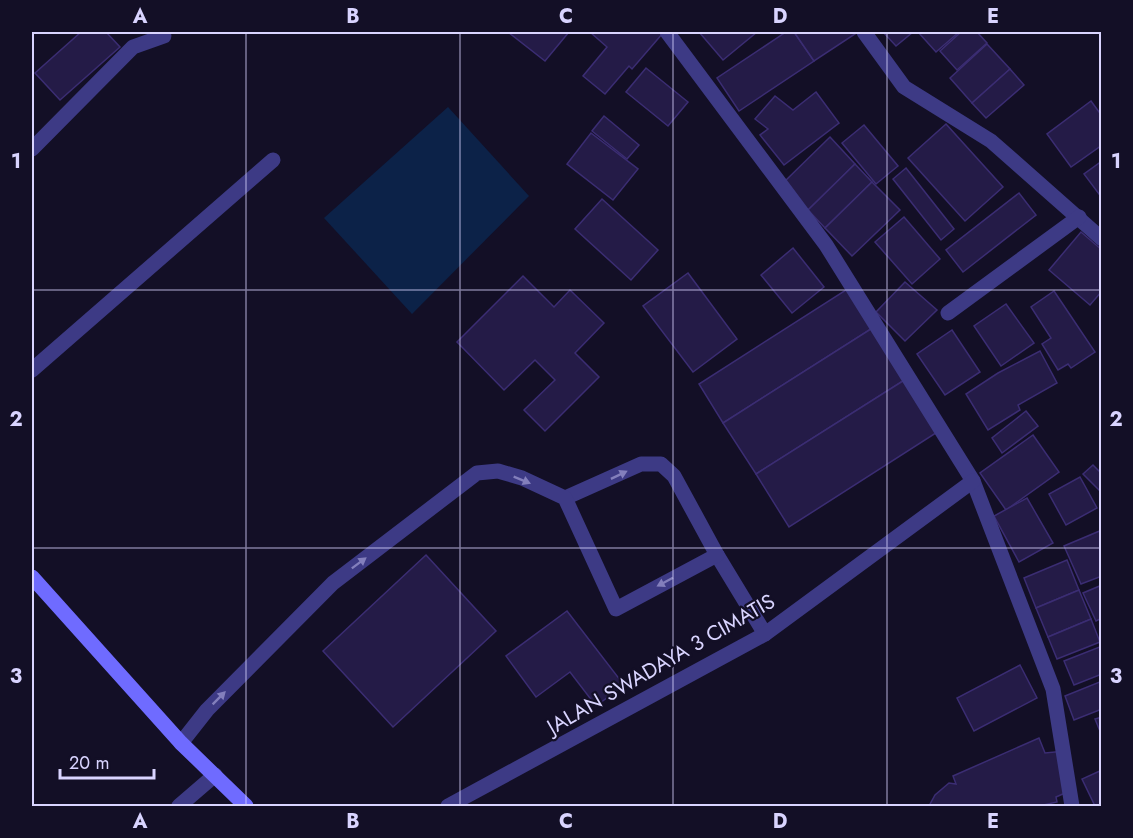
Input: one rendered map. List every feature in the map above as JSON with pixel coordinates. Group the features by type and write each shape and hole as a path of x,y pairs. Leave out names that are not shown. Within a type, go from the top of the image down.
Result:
{"main road":[{"path":"32,577 181,743 246,807"}],"street":[{"path":"667,32 826,245 973,481 1053,689 1072,807"},
{"path":"864,32 904,87 991,141 1101,239"},
{"path":"32,149 133,47 164,36"},
{"path":"32,370 273,160"},
{"path":"948,313 1078,217"},
{"path":"565,498 641,464 661,464 674,476 717,555 765,634"},
{"path":"181,743 207,710 333,583 477,473 498,471 522,478 565,498 616,609 717,555"},
{"name":"JALAN SWADAYA 3 CIMATIS","path":"448,807 765,634 973,481"},
{"path":"179,807 215,775"}],"water":[{"path":"448,107 529,196 412,314 324,218"}],"building":[{"path":"81,32 106,32 120,47 60,100 35,73"},
{"path":"508,32 569,32 545,61"},
{"path":"590,32 663,33 632,69 629,66 605,94 583,76 607,47"},
{"path":"699,32 757,32 723,60"},
{"path":"786,32 794,32 814,61 739,111 717,78"},
{"path":"794,32 858,32 814,61"},
{"path":"883,32 913,32 896,46"},
{"path":"918,32 959,32 936,52"},
{"path":"961,32 977,32 987,43 957,70 940,51"},
{"path":"987,44 1010,69 972,103 950,78"},
{"path":"646,68 688,102 668,126 626,92"},
{"path":"1010,69 1024,85 986,118 972,103"},
{"path":"816,92 839,123 784,165 760,135 768,129 755,119 775,96 793,110"},
{"path":"1091,101 1102,116 1102,145 1071,167 1047,134"},
{"path":"604,116 639,145 627,159 592,131"},
{"path":"946,124 1003,187 965,221 908,158"},
{"path":"864,125 898,166 876,184 842,143"},
{"path":"591,133 638,169 613,200 567,164"},
{"path":"830,137 855,164 808,210 782,184"},
{"path":"1102,161 1102,198 1084,174"},
{"path":"855,164 872,182 825,228 808,210"},
{"path":"906,168 954,229 941,240 893,179"},
{"path":"872,182 900,210 852,256 825,228"},
{"path":"1019,193 1036,215 963,272 946,250"},
{"path":"602,199 658,250 631,280 575,229"},
{"path":"904,217 940,259 912,284 875,242"},
{"path":"1081,232 1102,250 1102,291 1090,305 1049,270"},
{"path":"793,248 824,287 792,313 761,275"},
{"path":"688,273 737,339 693,372 643,306"},
{"path":"523,276 554,307 570,290 604,323 575,353 599,377 545,431 524,410 555,380 535,360 504,390 457,342"},
{"path":"905,282 937,310 905,341 876,312"},
{"path":"849,288 874,327 723,423 699,384"},
{"path":"1054,291 1095,352 1071,368 1068,364 1058,370 1042,344 1051,338 1031,307"},
{"path":"1006,304 1034,343 1001,366 974,326"},
{"path":"874,327 906,379 756,474 723,423"},
{"path":"952,330 980,372 945,395 917,354"},
{"path":"1040,351 1057,383 1018,405 1020,410 988,430 966,394 998,373"},
{"path":"906,379 939,431 789,527 756,474"},
{"path":"1026,411 1038,426 1002,453 992,438"},
{"path":"1033,435 1059,472 1006,510 980,473"},
{"path":"1093,465 1102,474 1102,493 1083,474"},
{"path":"1080,477 1097,508 1066,525 1049,494"},
{"path":"1027,498 1053,543 1019,562 994,516"},
{"path":"1102,530 1102,576 1081,584 1064,546"},
{"path":"426,555 496,631 393,727 323,651"},
{"path":"1067,560 1079,590 1036,608 1024,578"},
{"path":"1102,585 1102,618 1096,621 1083,593"},
{"path":"1079,590 1091,619 1048,637 1036,608"},
{"path":"567,611 624,685 596,706 570,672 536,697 506,656"},
{"path":"1091,619 1100,642 1057,659 1048,637"},
{"path":"1102,646 1102,674 1074,685 1064,661"},
{"path":"1020,665 1037,698 974,731 957,698"},
{"path":"1102,681 1102,709 1074,720 1065,696"},
{"path":"1102,717 1102,736 1095,719"},
{"path":"1039,738 1045,753 1065,751 1072,790 1056,797 1057,802 1039,806 929,806 935,795 949,783 956,784 953,776"},
{"path":"1102,770 1102,806 1095,806 1082,779"}]}
